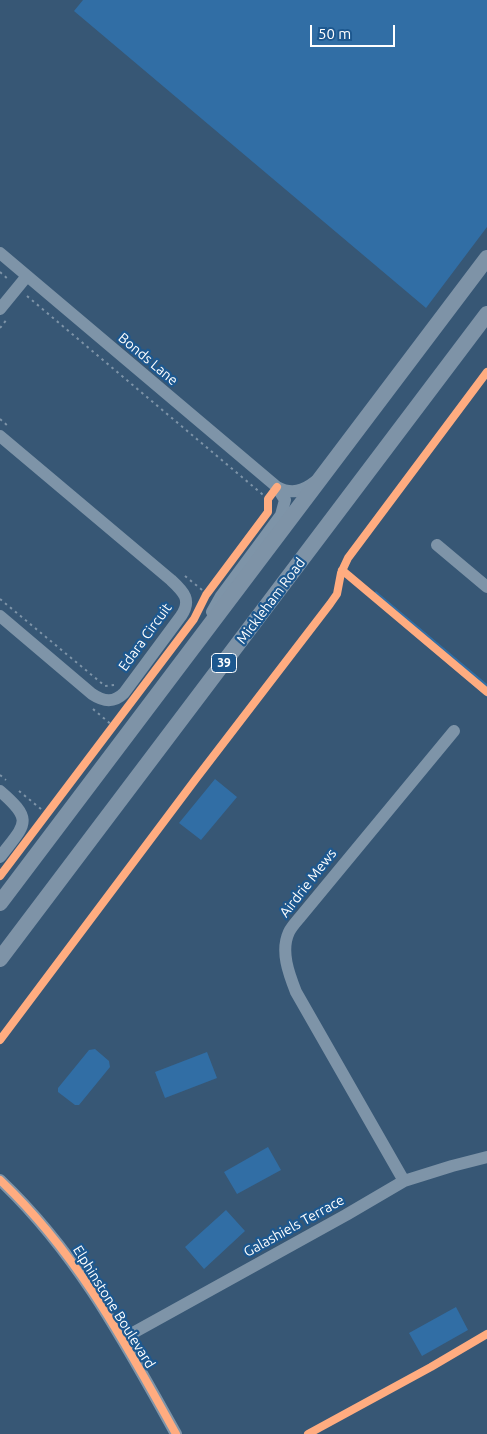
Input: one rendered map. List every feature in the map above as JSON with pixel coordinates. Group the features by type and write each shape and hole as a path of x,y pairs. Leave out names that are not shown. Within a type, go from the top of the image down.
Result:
{"main road":[{"name":"39","path":"0,903 487,258"},
{"name":"Mickleham Road","path":"0,959 487,314"}],"street":[{"name":"Bonds Lane","path":"0,254 277,487"},
{"path":"0,309 27,276"},
{"name":"Edara Circuit","path":"0,436 171,580 184,594 186,603 181,616 124,693 109,701 103,701 92,694 0,616"},
{"path":"277,487 290,492 297,492 308,487 323,474"},
{"path":"198,640 221,596 281,515 285,500 277,487"},
{"path":"437,545 487,587"},
{"name":"Airdrie Mews","path":"404,1181 296,992 286,963 286,948 289,932 300,916 454,731"},
{"path":"0,857 22,825 22,815 3,786"},
{"name":"Galashiels Terrace","path":"122,1339 404,1181 487,1157"},
{"name":"Elphinstone Boulevard","path":"0,1180 40,1220 82,1275 122,1339 176,1434"}],"path":[{"path":"0,272 268,503 277,487"},
{"path":"202,601 211,588"},
{"path":"0,599 105,686 115,685"},
{"path":"108,734 118,720"},
{"path":"0,775 3,786"},
{"path":"13,786 46,815"}],"shaded area":[{"path":"83,0 487,0 487,227 426,308 74,11"},
{"path":"376,591 487,684 487,697 370,598"},
{"path":"215,779 237,797 201,840 179,823"},
{"path":"95,1049 109,1061 110,1067 79,1105 75,1105 58,1092 58,1088 89,1050"},
{"path":"207,1052 217,1078 165,1098 155,1072"},
{"path":"268,1147 281,1170 237,1194 224,1172"},
{"path":"226,1210 245,1231 204,1269 185,1247"},
{"path":"456,1307 468,1330 422,1356 409,1333"}],"cycle path":[{"path":"0,1040 330,604 337,594 341,573 348,558 487,372"},
{"path":"0,876 194,619 206,595 268,512 268,499 277,487"},
{"path":"342,570 487,692"},
{"path":"0,1180 28,1208 76,1268 138,1365 176,1434"},
{"path":"308,1434 487,1334"}]}
